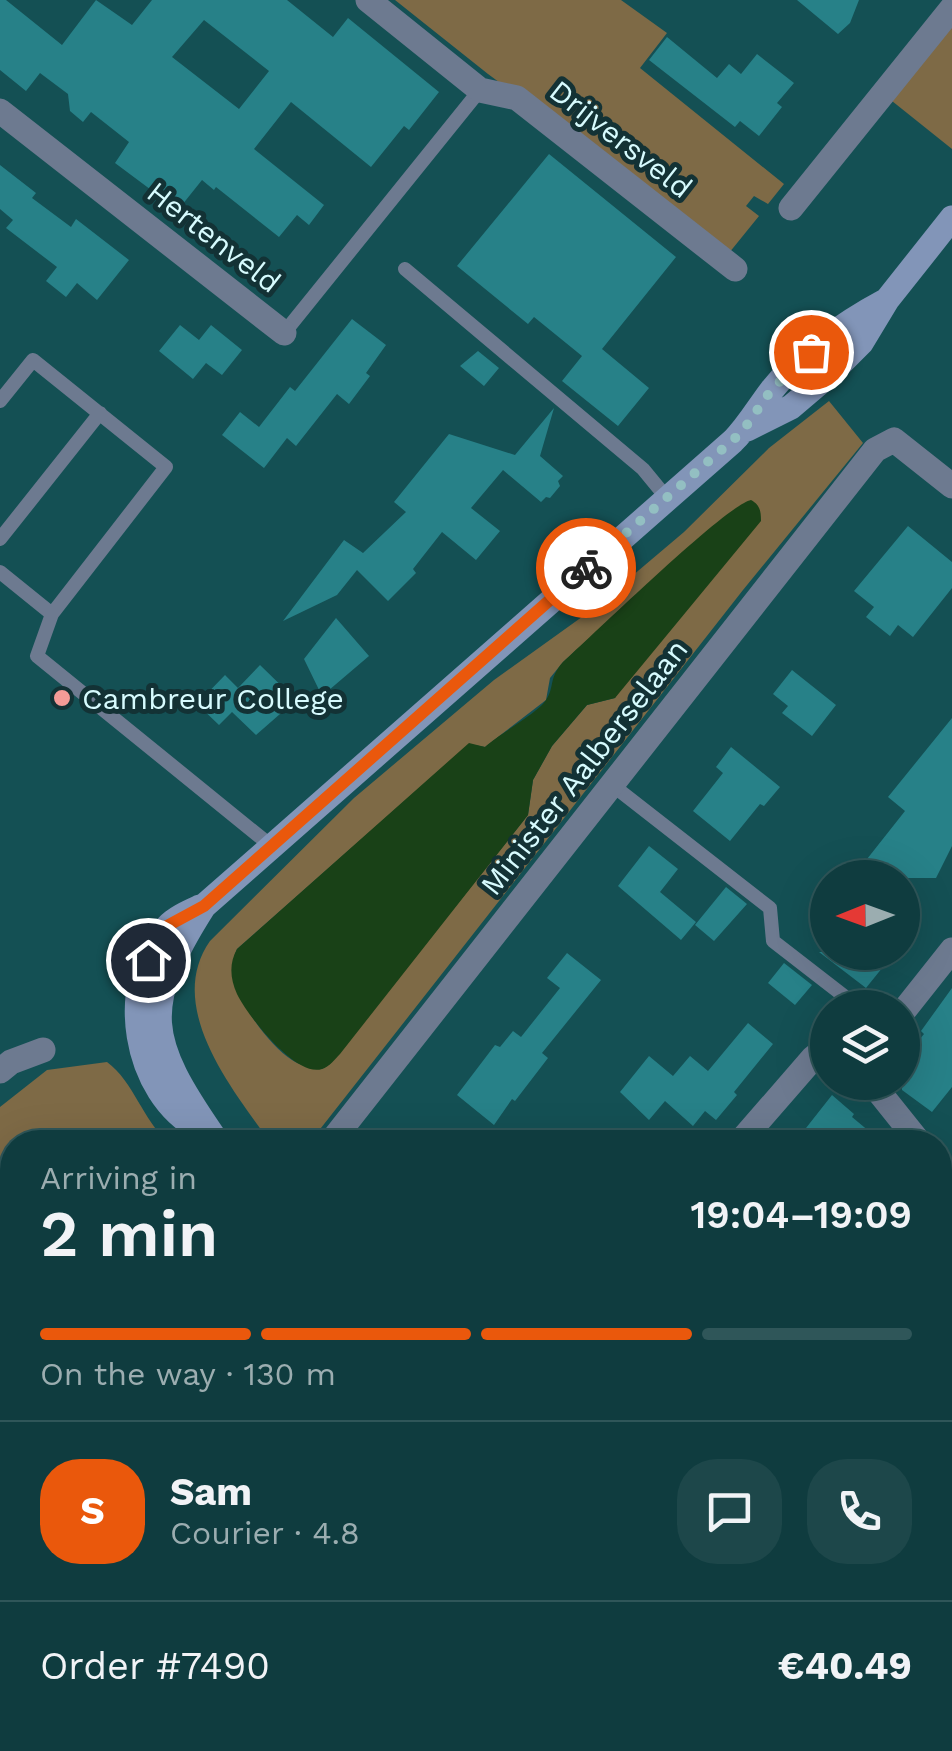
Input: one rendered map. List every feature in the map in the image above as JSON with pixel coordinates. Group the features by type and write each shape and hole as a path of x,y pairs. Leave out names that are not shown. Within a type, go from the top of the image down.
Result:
{"main road":[{"path":"211,1130 150,1038 158,1001 178,946 204,906 742,432 790,407 832,373 861,342 887,300 952,218"}],"street":[{"name":"Drijversveld","path":"368,0 480,90 516,98 735,268"},
{"path":"791,208 952,8"},
{"name":"Hertenveld","path":"0,111 284,332"},
{"name":"Minister Aalberselaan","path":"340,1130 875,450 894,440 952,486"},
{"path":"920,990 952,950"},
{"path":"0,1072 11,1062 42,1050"},
{"path":"750,1130 810,1061"},
{"path":"886,1100 910,1130"}],"lane":[{"name":"Hertenveld","path":"284,332 480,90"},
{"path":"406,270 643,469 666,497"},
{"path":"0,402 33,360 166,467 52,614 37,656 270,845"},
{"path":"0,539 100,413"},
{"path":"0,572 52,614"},
{"path":"612,784 770,908 773,940 836,990"}],"shaded area":[{"path":"395,0 621,0 667,33 640,68 784,184 768,204 754,196 746,206 759,216 729,253"},
{"path":"952,25 952,149 892,101"},
{"path":"829,401 863,443 319,1130 262,1130 223,1073 199,1020 195,993 198,966 210,941 354,798 494,680 593,609 684,532 769,448","holes":["714,525 615,698 587,705 552,746 533,780 528,815 330,1064 322,1069 307,1066 281,1051 258,1026 240,994 235,978 237,949 469,744 485,747 546,700 550,678 563,662"]},
{"path":"751,500 759,509 761,521 615,698 587,705 552,746 533,780 528,815 340,1054 322,1069 311,1069 286,1055 261,1029 237,994 231,971 237,949 469,743 485,747 542,705 563,662 688,547"},
{"path":"107,1062 124,1080 157,1130 0,1130 0,1107 47,1070"}],"building":[{"path":"0,0 6,0 62,45 96,0 132,25 152,0 287,0 333,37 348,18 439,92 409,130 404,126 371,167 291,102 254,149 324,205 309,225 297,215 279,237 202,180 178,210 115,163 129,142 91,112 83,122 70,111 68,94 40,73 26,91 0,70","holes":["204,20 269,71 239,109 172,57"]},
{"path":"797,0 859,0 850,23 838,34"},
{"path":"667,37 717,78 729,64 741,74 757,54 794,83 777,103 782,107 759,136 740,121 735,127 649,60"},
{"path":"549,154 676,257 602,349 649,388 618,426 562,381 582,356 534,317 528,324 457,266"},
{"path":"0,165 36,193 32,198 71,227 76,219 129,260 97,300 77,283 66,297 46,281 57,267 6,228 13,220 0,209"},
{"path":"352,319 386,345 349,404 337,394 296,446 287,438 264,468 222,435 240,412 259,427 290,387 295,391"},
{"path":"180,325 199,340 211,325 242,350 222,375 206,363 193,379 159,351"},
{"path":"478,351 499,368 484,386 460,366"},
{"path":"554,408 540,456 563,476 558,481 560,486 541,502 503,470 471,508 500,531 476,560 442,532 413,569 416,573 388,601 357,570 337,595 283,621 344,540 363,553 406,512 394,502 449,434 515,455"},
{"path":"908,526 952,562 952,588 913,637 898,625 890,636 866,617 874,607 854,591"},
{"path":"336,618 369,656 322,696 304,659"},
{"path":"260,665 296,700 256,735 232,712 219,725 197,704 225,675 238,688"},
{"path":"792,670 836,705 812,736 782,713 788,706 773,694"},
{"path":"952,718 952,846 936,878 920,878 920,860 866,860 905,811 888,797"},
{"path":"731,747 780,787 764,806 760,804 730,841 693,811 723,773 716,767"},
{"path":"649,846 678,869 660,892 696,922 681,940 618,886"},
{"path":"726,887 747,904 714,941 695,925"},
{"path":"567,953 601,980 542,1053 548,1058 494,1125 457,1095 495,1045 500,1047 513,1031 521,1037 560,988 547,978"},
{"path":"784,963 812,985 795,1005 768,983"},
{"path":"842,970 880,970 866,988"},
{"path":"952,988 952,1087 932,1112 916,1100 920,1100 920,1039 924,1034 921,1031"},
{"path":"748,1023 773,1044 716,1120 705,1111 693,1126 665,1101 649,1120 620,1092 649,1056 673,1076 690,1056 708,1071"},
{"path":"828,1100 838,1100 868,1130 804,1130"}],"way so far":[{"path":"586,568 742,432 772,389 811,352"}],"place":[{"name":"Cambreur College","path":"62,698"}],"route":[{"path":"148,960 167,926 204,906 586,568"}]}
